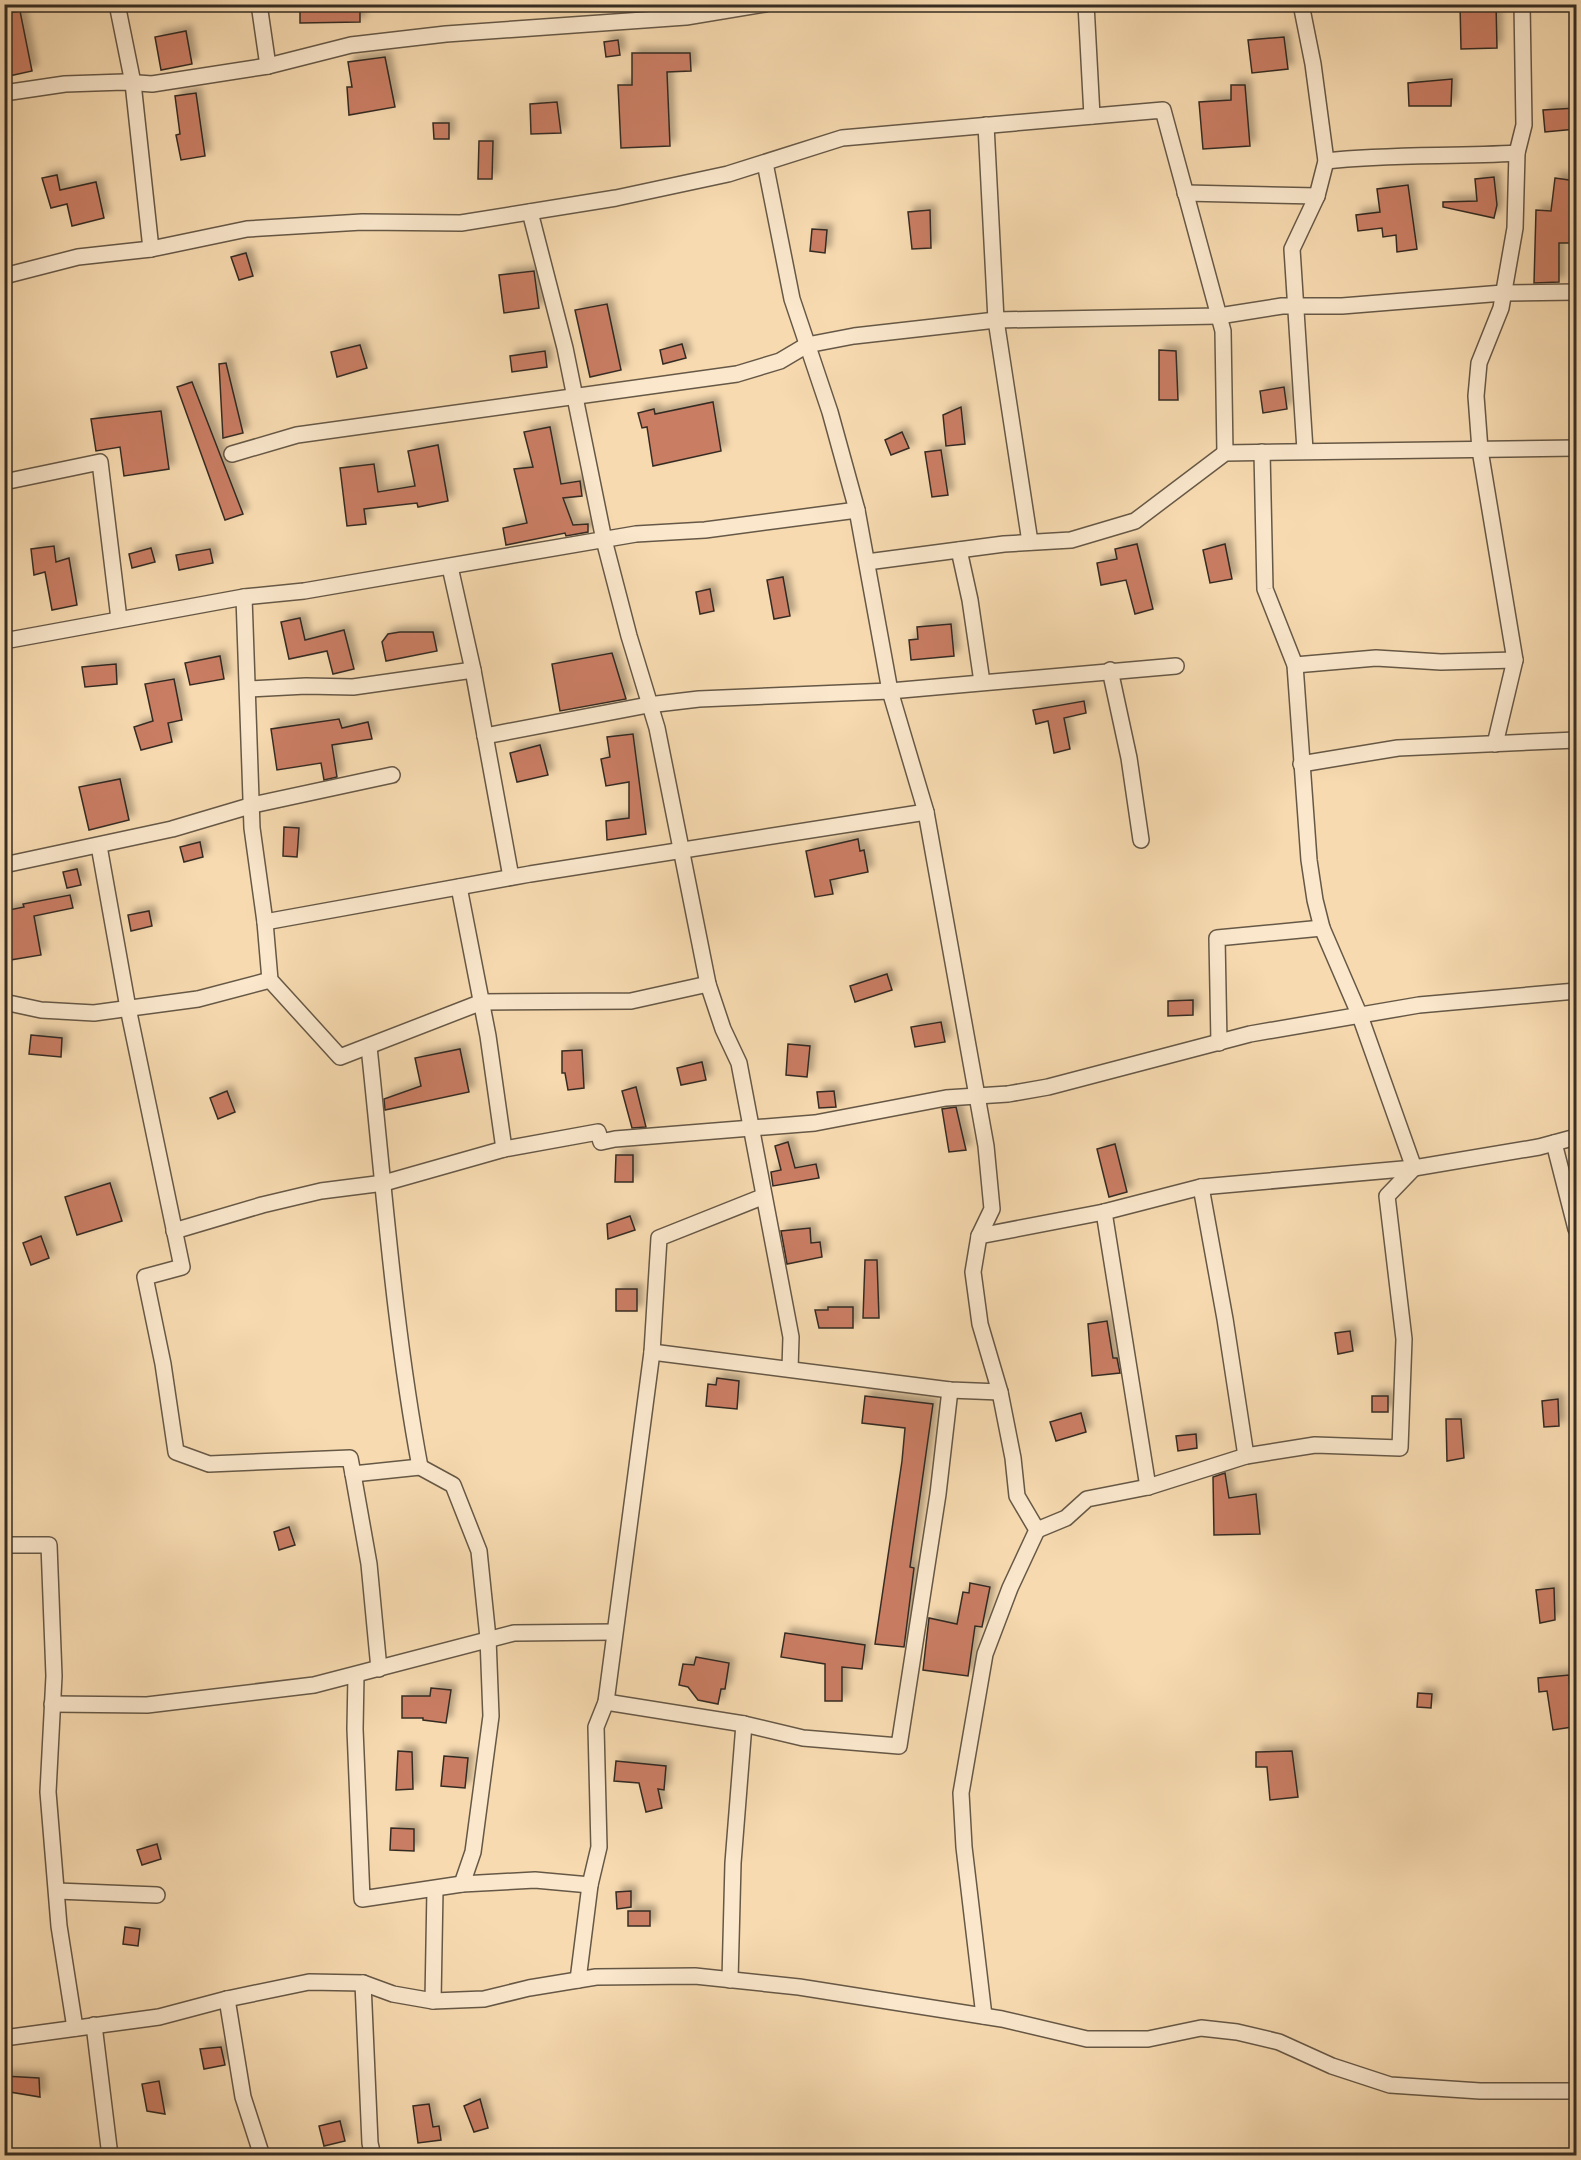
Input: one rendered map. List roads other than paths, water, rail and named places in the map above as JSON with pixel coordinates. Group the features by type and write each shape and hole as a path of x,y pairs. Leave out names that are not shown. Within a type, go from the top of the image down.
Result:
{"street":[{"path":"117,4 133,83 151,249"},
{"path":"259,4 268,66"},
{"path":"4,93 65,84 152,84 268,66 351,45 765,4"},
{"path":"1086,4 1092,116"},
{"path":"1301,4 1313,64 1326,161 1317,196 1292,249 1305,450"},
{"path":"1495,744 1515,660 1480,450 1476,396 1479,363 1501,308 1515,228 1517,153 1524,125 1522,4"},
{"path":"4,276 78,257 151,249 247,229 362,222 461,224 616,198 728,174 842,138 1163,110 1223,332 1225,453"},
{"path":"986,125 996,320 1030,542"},
{"path":"1326,161 1377,155 1450,157 1517,153"},
{"path":"765,163 792,299 830,412 857,510 890,691 926,812 986,1146 992,1209 979,1236 972,1272 980,1324 1000,1392 1013,1458 1017,1496 1037,1530"},
{"path":"1185,193 1317,196"},
{"path":"530,212 575,398 604,540 648,705 657,728 708,984 723,1029 739,1063 762,1197 791,1337 790,1369"},
{"path":"232,454 307,434 736,374 780,361 807,345 854,336 996,320 1219,316 1282,306 1296,308 1503,293 1576,292"},
{"path":"867,562 1030,542 1071,540 1135,520 1225,453 1305,450 1576,448"},
{"path":"1262,452 1265,589 1294,665 1309,860 1322,928 1360,1016 1414,1168"},
{"path":"4,482 100,462 119,619"},
{"path":"4,641 244,597 304,591 636,534 705,530 857,510"},
{"path":"959,550 982,682"},
{"path":"450,567 473,670 511,877"},
{"path":"244,597 249,689 252,828 266,922 270,980 340,1058 482,1002 631,1001 708,984"},
{"path":"1294,665 1376,658 1441,662 1515,660"},
{"path":"485,736 648,705 699,699 890,691 1176,666"},
{"path":"249,689 306,686 353,687 473,670"},
{"path":"1110,670 1129,758 1141,840"},
{"path":"1301,764 1398,748 1576,740"},
{"path":"4,865 99,846 172,829 253,806 393,775"},
{"path":"266,922 511,877 926,812"},
{"path":"99,846 128,1008 182,1267 145,1277 163,1364 176,1452 209,1464 350,1458 369,1564 379,1669"},
{"path":"459,886 482,1002 504,1149"},
{"path":"1219,1043 1217,939 1322,928"},
{"path":"4,1002 64,1012 94,1013 198,999 270,980"},
{"path":"174,1231 311,1193 384,1183 504,1149 598,1132 601,1142 615,1138 815,1123 874,1110 976,1094 1008,1094 1048,1087 1250,1034 1419,1005 1576,991"},
{"path":"369,1047 384,1183 387,1236 408,1408 420,1467"},
{"path":"979,1236 1104,1212 1201,1187 1414,1168 1576,1137"},
{"path":"1554,1143 1576,1229"},
{"path":"984,2016 964,1847 961,1793 985,1653 1010,1588 1037,1530 1066,1518 1088,1500 1148,1487 1246,1456 1315,1445 1400,1448 1404,1339 1387,1196 1414,1168"},
{"path":"1201,1187 1225,1319 1246,1456"},
{"path":"578,1980 590,1885 599,1847 596,1727 606,1702 652,1352 659,1238 762,1197"},
{"path":"1104,1212 1148,1487"},
{"path":"652,1352 950,1390 1000,1392"},
{"path":"606,1702 744,1724 803,1738 899,1746 938,1494 950,1390"},
{"path":"353,1474 420,1467 453,1485 479,1551 488,1638 490,1716 473,1852 462,1884"},
{"path":"4,1545 49,1545 53,1641 48,1792 59,1926 75,2028"},
{"path":"52,1704 147,1705 314,1684 356,1676 513,1633 614,1632"},
{"path":"356,1676 355,1729 362,1899 462,1884 535,1881 590,1885"},
{"path":"730,1980 733,1863 744,1724"},
{"path":"433,2001 435,1889"},
{"path":"57,1891 157,1895"},
{"path":"4,2038 159,2017 227,1998 309,1982 363,1983 393,1994 433,2001 484,1999 529,1988 578,1980 695,1976 799,1987 984,2016 1087,2039 1148,2039 1201,2028 1238,2032 1279,2042 1332,2066 1390,2085 1480,2091 1576,2091"},
{"path":"363,1983 370,2143 373,2156"},
{"path":"227,1998 243,2097 262,2156"},
{"path":"94,2025 110,2156"}]}
